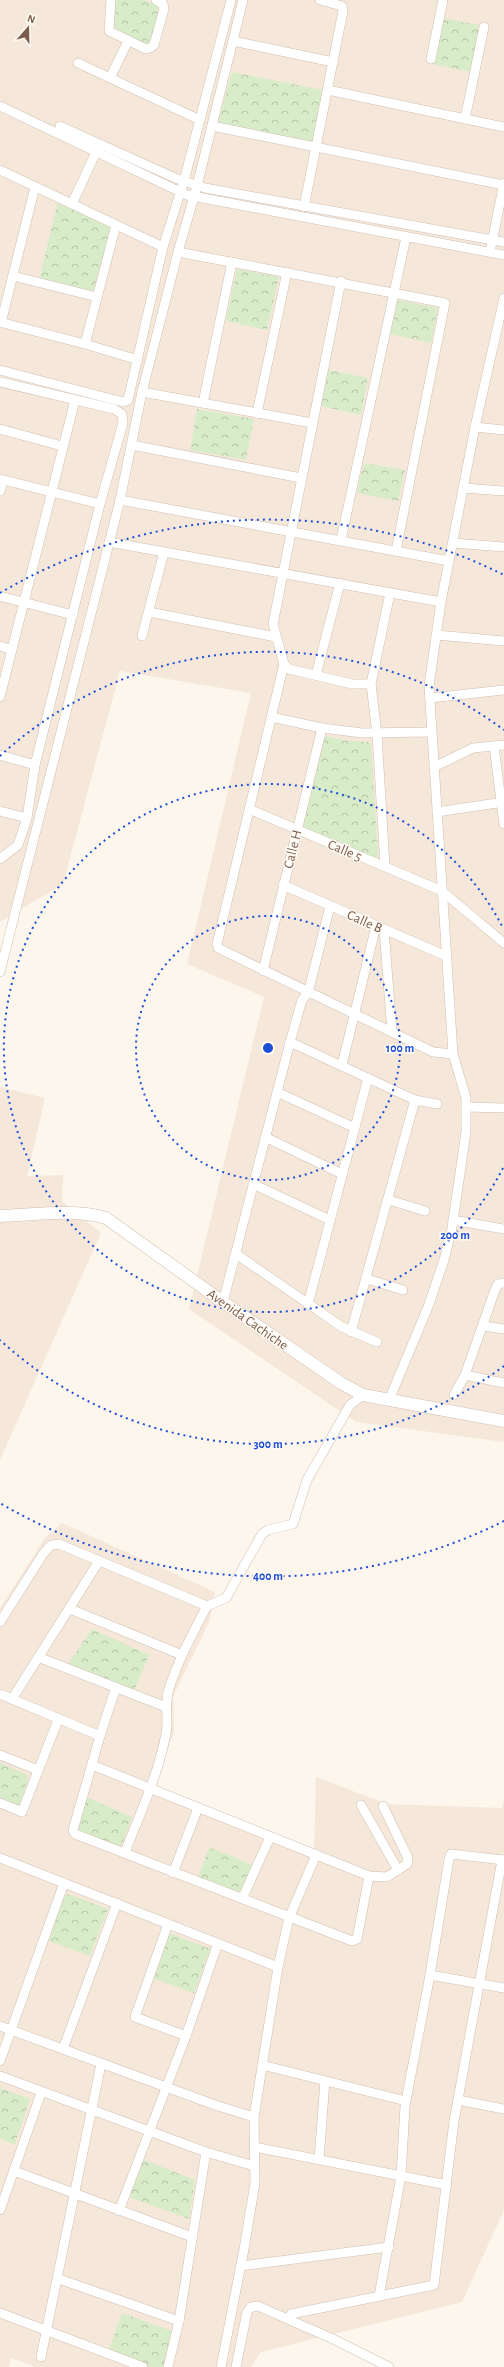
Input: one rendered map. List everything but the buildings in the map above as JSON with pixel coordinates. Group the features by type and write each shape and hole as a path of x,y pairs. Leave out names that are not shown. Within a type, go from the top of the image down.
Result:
{"street":[{"path":"111,0 109,30 146,49 154,45 164,9 163,4 156,0"},
{"path":"0,370 123,402 128,400 132,393 163,247 184,181 231,0"},
{"path":"0,972 120,500 142,392 178,252 197,186 243,0"},
{"path":"304,207 343,11 342,6 339,4 320,0"},
{"path":"431,59 443,0"},
{"path":"465,119 484,27"},
{"path":"110,78 128,41"},
{"path":"233,41 333,62"},
{"path":"78,63 200,120"},
{"path":"328,90 504,127"},
{"path":"0,108 96,152 180,193 504,255"},
{"path":"60,126 197,186 304,207 504,242"},
{"path":"212,126 316,148 504,184 490,252"},
{"path":"72,204 96,152"},
{"path":"0,170 163,247"},
{"path":"35,187 1,323 85,344 138,360"},
{"path":"85,344 116,225"},
{"path":"341,540 392,292 406,237"},
{"path":"178,252 446,302 396,551"},
{"path":"203,403 232,262"},
{"path":"256,413 286,272"},
{"path":"13,276 97,297"},
{"path":"341,282 290,530 273,624 284,664 289,669 352,684 371,684"},
{"path":"389,1400 428,1307 444,1260 453,1220 466,1132 466,1107 462,1080 453,1054 429,686 441,602 463,488 504,298"},
{"path":"0,382 114,409 122,414 123,422 100,504 35,765 27,818 18,845 0,859"},
{"path":"142,392 312,423"},
{"path":"0,697 10,649 74,400"},
{"path":"476,427 504,430"},
{"path":"0,429 62,446"},
{"path":"132,445 301,478"},
{"path":"0,491 1,480 100,504"},
{"path":"463,488 504,492"},
{"path":"120,500 290,530 449,561"},
{"path":"109,542 441,602"},
{"path":"453,543 504,547"},
{"path":"142,636 164,552"},
{"path":"316,676 340,583"},
{"path":"385,866 377,734 371,684 390,593"},
{"path":"0,596 73,615"},
{"path":"149,612 276,637"},
{"path":"436,635 504,641"},
{"path":"0,646 10,649"},
{"path":"284,664 217,944 221,951 433,1052 453,1054"},
{"path":"430,698 486,690 504,690"},
{"path":"271,717 322,728 377,734 432,732"},
{"name":"Calle H","path":"263,971 322,728"},
{"path":"434,767 460,752 473,748 504,744"},
{"path":"494,746 504,824"},
{"path":"0,754 35,765"},
{"path":"437,812 502,802"},
{"name":"Calle 5","path":"249,809 442,891 504,943"},
{"path":"0,811 27,818"},
{"name":"Calle B","path":"283,885 446,956"},
{"path":"223,1302 290,1042 302,1000 308,993 330,906"},
{"path":"342,1065 354,1014 380,928"},
{"path":"380,928 392,1032"},
{"path":"290,1042 415,1100 437,1104"},
{"path":"308,1304 368,1078"},
{"path":"277,1092 354,1128"},
{"path":"351,1332 389,1200 415,1100"},
{"path":"466,1107 504,1108"},
{"path":"265,1137 342,1174"},
{"path":"253,1184 330,1220"},
{"path":"389,1200 425,1211"},
{"name":"Avenida Cachiche","path":"0,1216 74,1213 91,1214 106,1218 223,1302 341,1383 363,1395 448,1409 504,1421"},
{"path":"453,1220 504,1229"},
{"path":"236,1254 351,1332 377,1342"},
{"path":"367,1279 402,1290"},
{"path":"454,1395 465,1375 484,1326 495,1290 498,1284 504,1283"},
{"path":"484,1326 504,1329"},
{"path":"465,1375 504,1383"},
{"path":"125,1852 150,1789 166,1734 166,1707 169,1689 182,1655 207,1606 226,1598 262,1534 268,1530 293,1524 308,1480 350,1405 363,1395"},
{"path":"0,1622 51,1545 59,1544 207,1606"},
{"path":"12,1699 99,1561"},
{"path":"70,1609 182,1655"},
{"path":"38,1657 166,1707"},
{"path":"116,1687 100,1736 73,1833 242,1898 289,1918 355,1941 357,1939 370,1876"},
{"path":"0,1694 58,1720 100,1736"},
{"path":"0,1803 22,1812 58,1720"},
{"path":"0,1755 38,1770"},
{"path":"92,1765 370,1876 387,1876 408,1864 408,1858 383,1806"},
{"path":"361,1805 398,1870"},
{"path":"174,1873 198,1808"},
{"path":"242,1898 270,1837"},
{"path":"291,2314 434,2285 458,2100 503,1860 451,1854 449,1859 430,1975 406,2101 402,2176 379,2296"},
{"path":"221,2367 241,2266 255,2183 254,2117 278,1967 289,1918 316,1855"},
{"path":"0,1858 278,1967"},
{"path":"0,2061 64,1883"},
{"path":"63,2049 116,1903"},
{"path":"168,1924 135,2017 186,2036"},
{"path":"119,2211 186,2036 218,1943"},
{"path":"430,1975 504,1988"},
{"path":"0,2026 215,2106 254,2117"},
{"path":"41,2357 93,2111 101,2064"},
{"path":"262,2065 406,2101"},
{"path":"0,2076 41,2093 206,2152 254,2166"},
{"path":"319,2160 326,2081"},
{"path":"0,2210 41,2093"},
{"path":"458,2100 504,2109"},
{"path":"254,2147 447,2185"},
{"path":"168,2367 179,2321 206,2152"},
{"path":"14,2171 192,2237"},
{"path":"241,2266 389,2247"},
{"path":"58,2278 179,2321"},
{"path":"236,2367 247,2312 251,2307 258,2306 333,2339 389,2367"},
{"path":"0,2313 143,2367"}],"shaded area":[{"path":"0,0 504,0 504,1442 356,1422 189,1309 264,997 187,964 251,693 120,671 63,884 0,922"},
{"path":"0,1087 45,1098 27,1176 63,1175 62,1201 101,1233 0,1460"},
{"path":"62,1523 215,1592 209,1622 173,1697 174,1732 153,1786 314,1850 316,1777 387,1804 502,1808 504,1801 504,2210 462,2302 261,2352 251,2367 35,2367 11,2358 9,2367 0,2367 0,1608 45,1538"}],"green space":[{"path":"115,0 143,0 158,5 159,9 151,42 148,45 113,28"},
{"path":"443,18 479,25 471,72 432,64"},
{"path":"232,72 323,90 314,143 218,123"},
{"path":"58,201 111,227 93,293 39,280"},
{"path":"237,269 279,277 267,330 226,321"},
{"path":"398,300 438,308 431,343 390,334"},
{"path":"328,370 368,378 361,415 321,406"},
{"path":"197,409 254,419 246,460 190,450"},
{"path":"364,463 405,470 398,501 357,493"},
{"path":"326,736 348,741 369,742 371,745 378,855 376,860 303,828 303,822 322,740"},
{"path":"92,1629 149,1655 132,1696 66,1667"},
{"path":"0,1763 26,1774 28,1780 18,1810 0,1802"},
{"path":"86,1797 132,1817 120,1849 75,1832"},
{"path":"209,1847 253,1865 238,1897 197,1880"},
{"path":"69,1894 108,1909 90,1956 49,1941 64,1896"},
{"path":"172,1934 210,1949 194,1993 152,1978 168,1936"},
{"path":"0,2088 30,2099 15,2144 0,2139"},
{"path":"142,2159 195,2180 189,2219 129,2197"},
{"path":"122,2313 172,2331 163,2367 145,2367 108,2352"}]}
